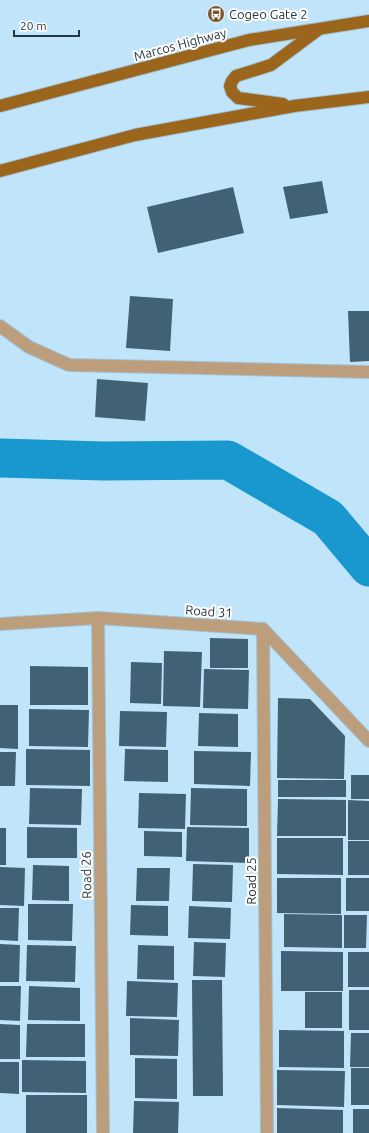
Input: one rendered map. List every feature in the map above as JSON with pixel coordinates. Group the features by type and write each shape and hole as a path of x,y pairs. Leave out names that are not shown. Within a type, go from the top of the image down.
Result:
{"main road":[{"name":"Marcos Highway","path":"0,106 249,40 369,21"},
{"path":"294,106 238,98 232,92 230,86 236,76 271,65 321,28"},
{"path":"0,171 135,135 294,106 369,97"}],"street":[{"path":"0,326 29,347 69,365 369,372"},
{"name":"Road 31","path":"0,624 98,618 263,629"},
{"name":"Road 26","path":"98,618 103,1133"},
{"path":"263,629 369,741"},
{"name":"Road 25","path":"263,629 267,1133"}],"building":[{"path":"322,181 328,213 290,219 283,187"},
{"path":"233,187 244,233 158,253 147,207"},
{"path":"130,296 173,299 170,351 126,348"},
{"path":"348,311 369,311 369,361 350,362"},
{"path":"97,379 148,383 145,421 95,417"},
{"path":"210,638 248,639 248,668 210,668"},
{"path":"164,651 202,652 200,707 163,706"},
{"path":"131,662 162,663 161,704 130,703"},
{"path":"30,666 88,667 88,705 30,705"},
{"path":"204,669 249,670 248,709 203,708"},
{"path":"278,698 310,699 345,736 344,779 277,778"},
{"path":"0,705 18,705 18,749 0,748"},
{"path":"29,709 89,710 88,747 29,746"},
{"path":"120,711 167,712 166,747 119,746"},
{"path":"199,713 238,714 238,747 198,746"},
{"path":"26,749 90,750 90,786 26,785"},
{"path":"125,749 168,750 168,782 124,781"},
{"path":"194,751 251,752 250,786 194,784"},
{"path":"0,752 16,752 15,786 0,786"},
{"path":"351,775 369,775 369,799 351,799"},
{"path":"278,780 346,780 346,797 278,797"},
{"path":"30,788 82,789 81,825 29,824"},
{"path":"191,788 247,789 247,826 190,825"},
{"path":"139,793 186,794 185,829 138,828"},
{"path":"278,799 346,800 346,836 277,836"},
{"path":"348,800 369,801 369,840 348,840"},
{"path":"27,827 77,828 77,858 27,858"},
{"path":"187,827 249,828 249,863 186,861"},
{"path":"0,828 6,828 6,865 0,865"},
{"path":"144,831 182,832 182,857 144,856"},
{"path":"277,838 343,838 343,875 277,874"},
{"path":"348,841 369,841 369,875 348,875"},
{"path":"193,864 233,865 232,902 192,901"},
{"path":"33,865 69,866 69,901 32,900"},
{"path":"0,867 25,868 24,906 0,905"},
{"path":"137,868 170,868 169,901 136,901"},
{"path":"277,878 341,878 341,914 277,913"},
{"path":"346,878 369,878 369,911 346,911"},
{"path":"28,904 73,904 72,941 28,940"},
{"path":"131,905 168,906 168,936 130,935"},
{"path":"189,906 231,908 230,939 188,938"},
{"path":"0,908 19,908 18,941 0,940"},
{"path":"284,914 342,915 342,948 284,947"},
{"path":"344,915 367,915 366,948 344,948"},
{"path":"194,942 226,943 225,977 193,976"},
{"path":"0,944 20,945 19,982 0,982"},
{"path":"27,945 76,946 75,982 26,981"},
{"path":"138,945 174,946 174,980 137,979"},
{"path":"281,951 343,952 343,991 281,991"},
{"path":"348,952 369,952 369,987 348,987"},
{"path":"192,980 222,980 223,1096 193,1096"},
{"path":"127,981 178,983 177,1017 126,1016"},
{"path":"0,986 21,986 20,1021 0,1020"},
{"path":"29,986 80,988 80,1021 28,1020"},
{"path":"349,990 369,990 369,1030 349,1030"},
{"path":"305,992 342,992 342,1028 305,1028"},
{"path":"130,1018 179,1020 178,1056 130,1055"},
{"path":"0,1024 20,1025 20,1059 0,1059"},
{"path":"27,1024 85,1024 85,1057 26,1057"},
{"path":"279,1030 344,1031 344,1068 279,1067"},
{"path":"351,1033 369,1033 369,1067 350,1067"},
{"path":"135,1058 177,1059 177,1099 135,1098"},
{"path":"22,1060 86,1061 86,1093 22,1092"},
{"path":"0,1062 19,1062 19,1094 0,1093"},
{"path":"351,1068 369,1068 369,1105 351,1105"},
{"path":"277,1070 345,1071 344,1107 277,1105"},
{"path":"26,1095 87,1095 87,1133 26,1133"},
{"path":"134,1101 179,1102 178,1133 133,1133"},
{"path":"277,1108 343,1110 343,1133 277,1133"},
{"path":"353,1109 369,1109 369,1133 353,1133"}],"waterway":[{"path":"0,458 103,461 228,460 328,518 369,567"}],"place":[{"name":"Cogeo Gate 2","path":"216,14"}]}
